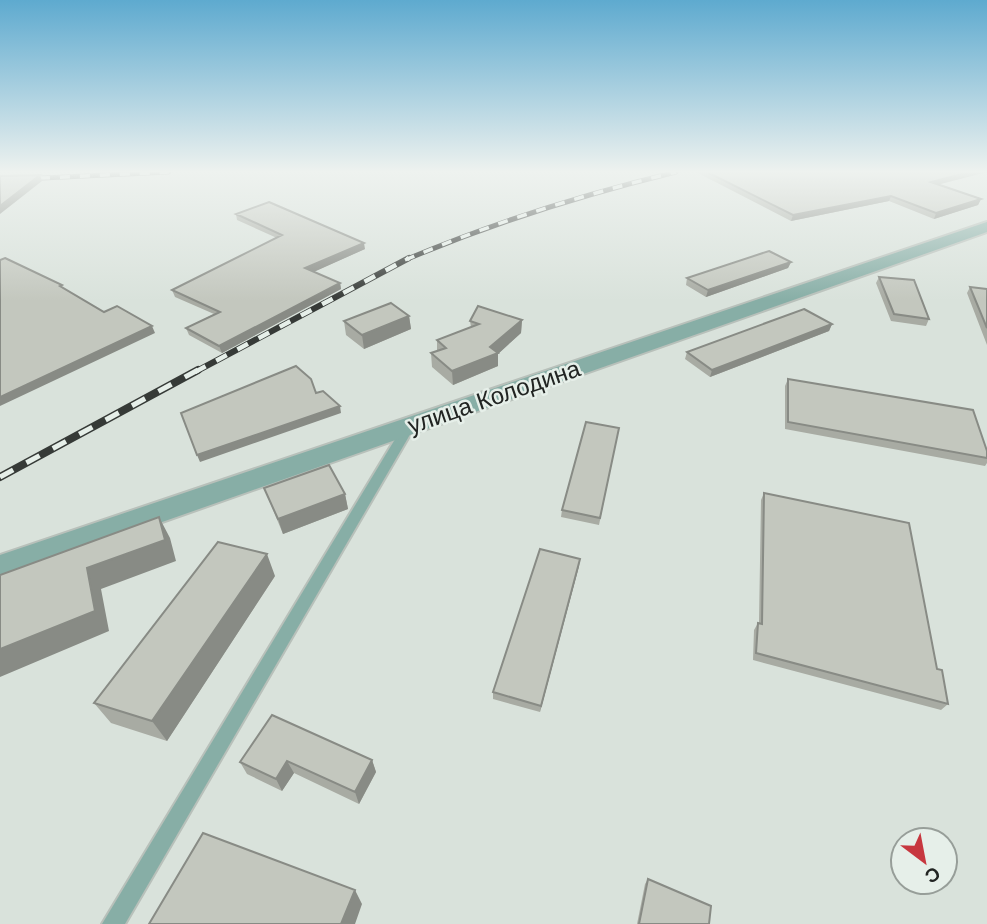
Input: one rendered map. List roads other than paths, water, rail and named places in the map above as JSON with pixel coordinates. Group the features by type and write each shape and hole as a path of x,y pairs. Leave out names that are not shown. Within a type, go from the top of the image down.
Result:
{"street":[{"name":"улица Колодина","path":"0,567 987,228"}],"lane":[{"path":"113,924 409,426"}],"railway":[{"path":"406,260 524,215"},
{"path":"195,372 406,260"},
{"path":"0,477 198,370"}]}
